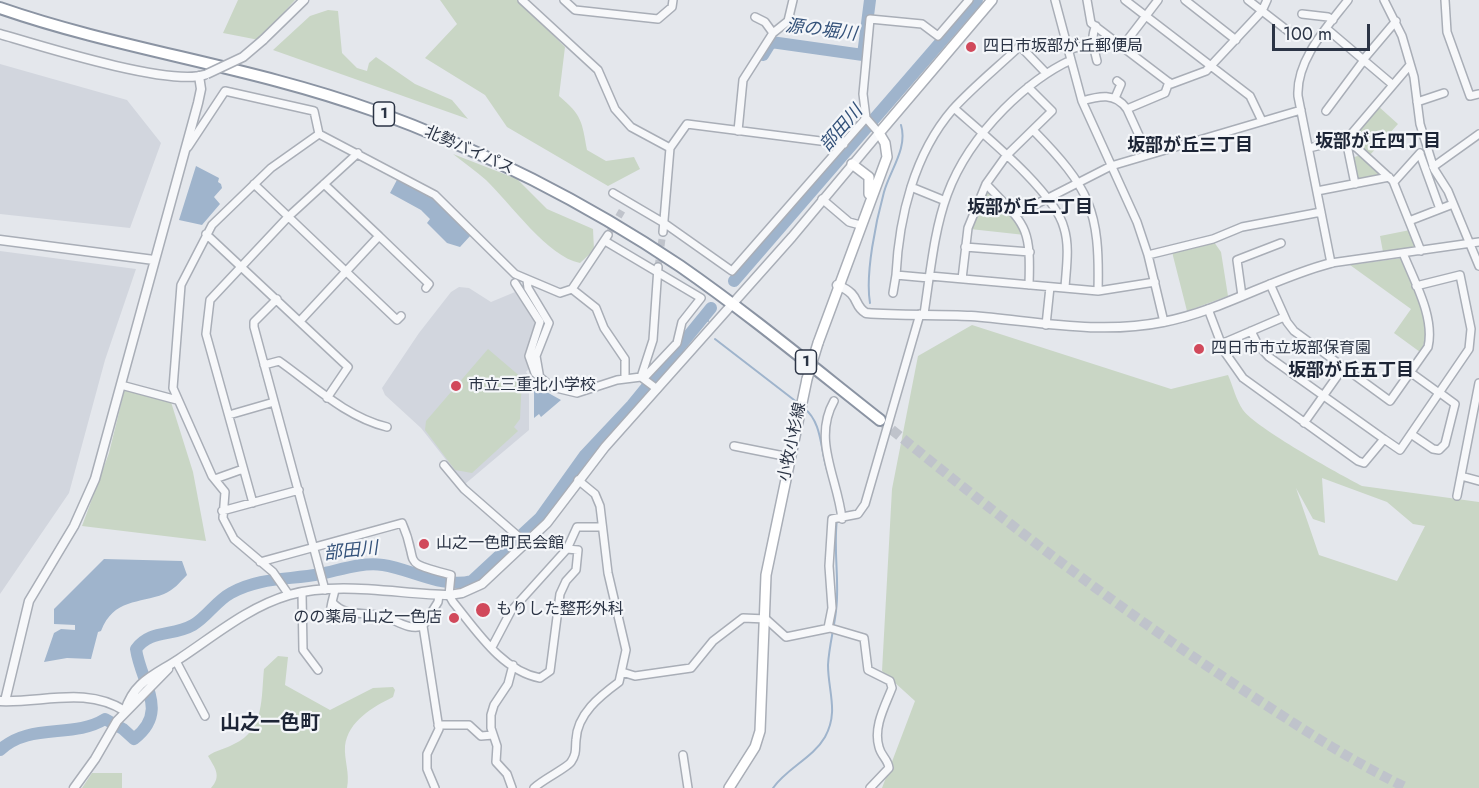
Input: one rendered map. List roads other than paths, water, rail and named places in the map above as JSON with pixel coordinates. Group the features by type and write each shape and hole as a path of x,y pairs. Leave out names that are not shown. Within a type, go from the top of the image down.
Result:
{"highway":[{"name":"北勢バイパス","path":"0,8 72,29 269,78 372,110 468,149 570,200 678,265 732,304 880,420"}],"main road":[{"path":"877,130 992,0"},
{"name":"小牧小杉線","path":"729,788 755,747 760,731 766,575 807,379 837,285 886,157 885,143 877,130"},
{"path":"852,164 869,177 866,211"}],"street":[{"path":"0,34 150,72 203,75 243,57 304,0"},
{"path":"522,0 598,70 615,109 631,127 670,148"},
{"path":"564,0 575,10 658,19 672,7 673,0"},
{"path":"738,130 741,86 772,33 788,21 793,0"},
{"path":"125,711 129,696 176,661 252,611 289,595 330,590 439,595 449,591 462,593 482,584 547,523 578,480 655,388 732,304 852,164 877,130 867,120 863,94 870,19 922,24 938,36 969,0"},
{"path":"1055,0 1082,101 1137,222 1148,255 1164,322"},
{"path":"1087,0 1089,20 1173,84 1206,71 1262,11 1268,0"},
{"path":"1125,0 1250,96 1263,121"},
{"path":"1122,46 1158,0"},
{"path":"1185,0 1236,40"},
{"path":"1248,0 1288,31"},
{"path":"1331,263 1298,88 1300,69 1347,0"},
{"path":"1384,0 1396,21 1410,65 1420,124 1433,166 1453,204 1468,245 1479,266"},
{"path":"1445,0 1448,32 1470,96 1479,94"},
{"path":"1302,14 1328,17 1333,20"},
{"path":"755,17 765,22 772,33"},
{"path":"1326,111 1396,21"},
{"path":"1096,26 1092,32 1097,61"},
{"path":"1327,29 1393,85"},
{"path":"1068,50 1093,43"},
{"path":"893,293 901,222 911,187 929,145 954,108 1020,46 1046,72"},
{"path":"838,519 858,514 865,504 922,314 930,277 937,224 944,200 965,155 981,133 1028,87 1046,72 1071,60"},
{"path":"1309,148 1347,140 1410,65"},
{"path":"125,711 110,701 72,696 2,701 27,607 37,584 86,501 101,461 198,103 203,75"},
{"path":"1115,98 1121,84 1117,81"},
{"path":"1127,109 1165,93 1169,82"},
{"path":"962,279 965,247 974,210 986,184 1006,156 1052,111 1028,87"},
{"path":"181,160 204,121 225,92 314,111 319,134"},
{"path":"1417,102 1444,93"},
{"path":"1082,101 1103,96 1115,98 1127,109 1148,154"},
{"path":"954,108 1047,198 1060,218 1065,232 1065,288"},
{"path":"1015,215 1110,166 1301,110"},
{"path":"613,193 664,223 732,271 867,120"},
{"path":"663,232 670,148 687,124 844,144"},
{"path":"1033,130 1072,173 1097,230 1098,291"},
{"path":"319,134 435,195 515,274 527,280 560,293 572,289 607,238 701,298 682,322 677,342 643,378"},
{"path":"289,595 273,572 234,539 222,511 225,492 215,479 173,388 181,285 206,234 212,225 271,168 319,134"},
{"path":"1433,166 1479,134"},
{"path":"1347,140 1392,180 1420,251"},
{"path":"1347,140 1355,184"},
{"path":"1317,191 1392,180 1427,145"},
{"path":"253,503 206,334 210,300 288,217 358,153"},
{"path":"1419,154 1440,209"},
{"path":"254,184 397,320 401,316"},
{"path":"324,184 429,284 426,288"},
{"path":"986,184 1026,230 1030,252 1029,285"},
{"path":"911,187 944,200"},
{"path":"822,199 845,219 860,225"},
{"path":"623,209 627,202"},
{"path":"1409,221 1453,204"},
{"path":"1148,255 1213,239 1247,226 1321,212"},
{"path":"206,234 348,367 327,398"},
{"path":"300,321 379,236"},
{"path":"0,240 154,260"},
{"path":"837,285 852,292 859,308 869,313 922,314 1046,325 1119,327 1164,322 1208,309 1331,263 1479,242"},
{"path":"1242,296 1237,260 1281,243"},
{"path":"965,247 1030,252"},
{"path":"1270,284 1284,317 1300,336 1390,401 1428,348 1430,334 1416,286 1403,253"},
{"path":"643,378 653,340 659,270"},
{"path":"896,275 1098,291 1155,282"},
{"path":"1251,331 1258,345 1269,357 1400,450 1469,349 1472,332 1460,275 1416,286"},
{"path":"527,280 528,288 549,324 536,356 540,379"},
{"path":"515,283 540,322 530,356 535,373 540,379 559,390 577,393 625,378 643,378 655,388"},
{"path":"1046,325 1050,287"},
{"path":"572,289 596,308 604,328 625,358 625,378"},
{"path":"277,299 254,322 320,568 330,590 332,602 329,618"},
{"path":"1208,309 1232,366 1248,384 1362,463 1369,460 1384,439"},
{"path":"1221,344 1284,317"},
{"path":"264,365 279,361 327,398 370,422 387,428"},
{"path":"1304,423 1343,368"},
{"path":"1410,372 1455,404 1442,449 1433,449 1411,434"},
{"path":"1457,496 1477,407 1479,383"},
{"path":"121,385 177,400"},
{"path":"831,629 829,544 838,519 840,505 825,455 826,419 834,401"},
{"path":"229,414 274,402"},
{"path":"734,446 789,457"},
{"path":"444,465 464,489 525,542"},
{"path":"215,479 243,469"},
{"path":"1461,476 1479,481"},
{"path":"534,788 549,775 569,765 576,753 575,740 585,714 603,693 619,682 626,650 608,573 598,499 578,480"},
{"path":"222,511 298,490"},
{"path":"260,562 402,523 412,562 451,575 449,591"},
{"path":"492,648 511,611 567,549 577,527 602,527"},
{"path":"449,591 492,648 513,665 537,678 544,677 550,671 560,594 566,581 576,570 578,550 567,549"},
{"path":"302,593 303,650 318,670"},
{"path":"435,788 427,769 427,754 438,736 438,725 423,626 438,602 439,595"},
{"path":"332,602 339,609 354,614 383,616 412,627 423,626"},
{"path":"622,672 635,676 686,670 695,665 713,641 743,618 766,619 786,637 831,629 864,638 867,670 887,679 892,686 878,726 879,746 888,760 889,768 870,788"},
{"path":"176,661 205,716"},
{"path":"512,788 507,774 498,767 490,720 492,710 508,684 513,665"},
{"path":"74,788 114,725 142,694 152,679"},
{"path":"438,725 469,725 481,736 493,735"},
{"path":"683,755 688,788"}],"water":[{"path":"196,166 219,178 218,182 222,188 214,197 220,204 202,225 179,220"},
{"path":"398,178 432,197 471,235 460,247 447,243 427,223 430,219 421,210 390,193"},
{"path":"534,385 561,400 541,417 539,414 534,418"},
{"path":"104,559 182,561 187,575 168,592 120,607 113,613 98,632 91,659 67,658 44,662 54,633 61,629 75,630 75,625 54,624 54,609"}],"waterway":[{"name":"源の堀川","path":"763,55 771,42 863,55 870,0"},
{"name":"部田川","path":"734,281 977,0"},
{"path":"870,303 870,263 875,232 884,192 900,151 903,134 901,125"},
{"name":"部田川","path":"0,750 12,741 25,736 79,728 105,719 123,729 134,739 145,729 152,707 136,649 148,638 193,625 226,596 253,584 367,565 394,567 438,581 461,583 472,581 540,518 585,455 632,405 711,308"},
{"name":"部田川","path":"706,314 708,321"},
{"path":"715,339 798,403"},
{"path":"804,408 815,421 818,429 828,473"},
{"path":"773,788 820,744 829,728 832,701 828,665 837,600 837,519"}],"tunnel":[{"path":"608,235 623,209"},
{"path":"658,267 663,232"},
{"path":"880,420 1006,521 1136,617 1314,736 1407,788"}],"place":[{"name":"四日市坂部が丘郵便局","path":"971,47"},
{"name":"四日市市立坂部保育園","path":"1199,349"},
{"name":"市立三重北小学校","path":"456,386"},
{"name":"山之一色町民会館","path":"424,544"},
{"name":"もりした整形外科","path":"483,610"},
{"name":"のの薬局 山之一色店","path":"454,618"}],"district":[{"name":"坂部が丘四丁目","path":"1378,143"},
{"name":"坂部が丘三丁目","path":"1190,147"},
{"name":"坂部が丘二丁目","path":"1030,209"},
{"name":"坂部が丘五丁目","path":"1351,372"},
{"name":"山之一色町","path":"270,724"}]}
